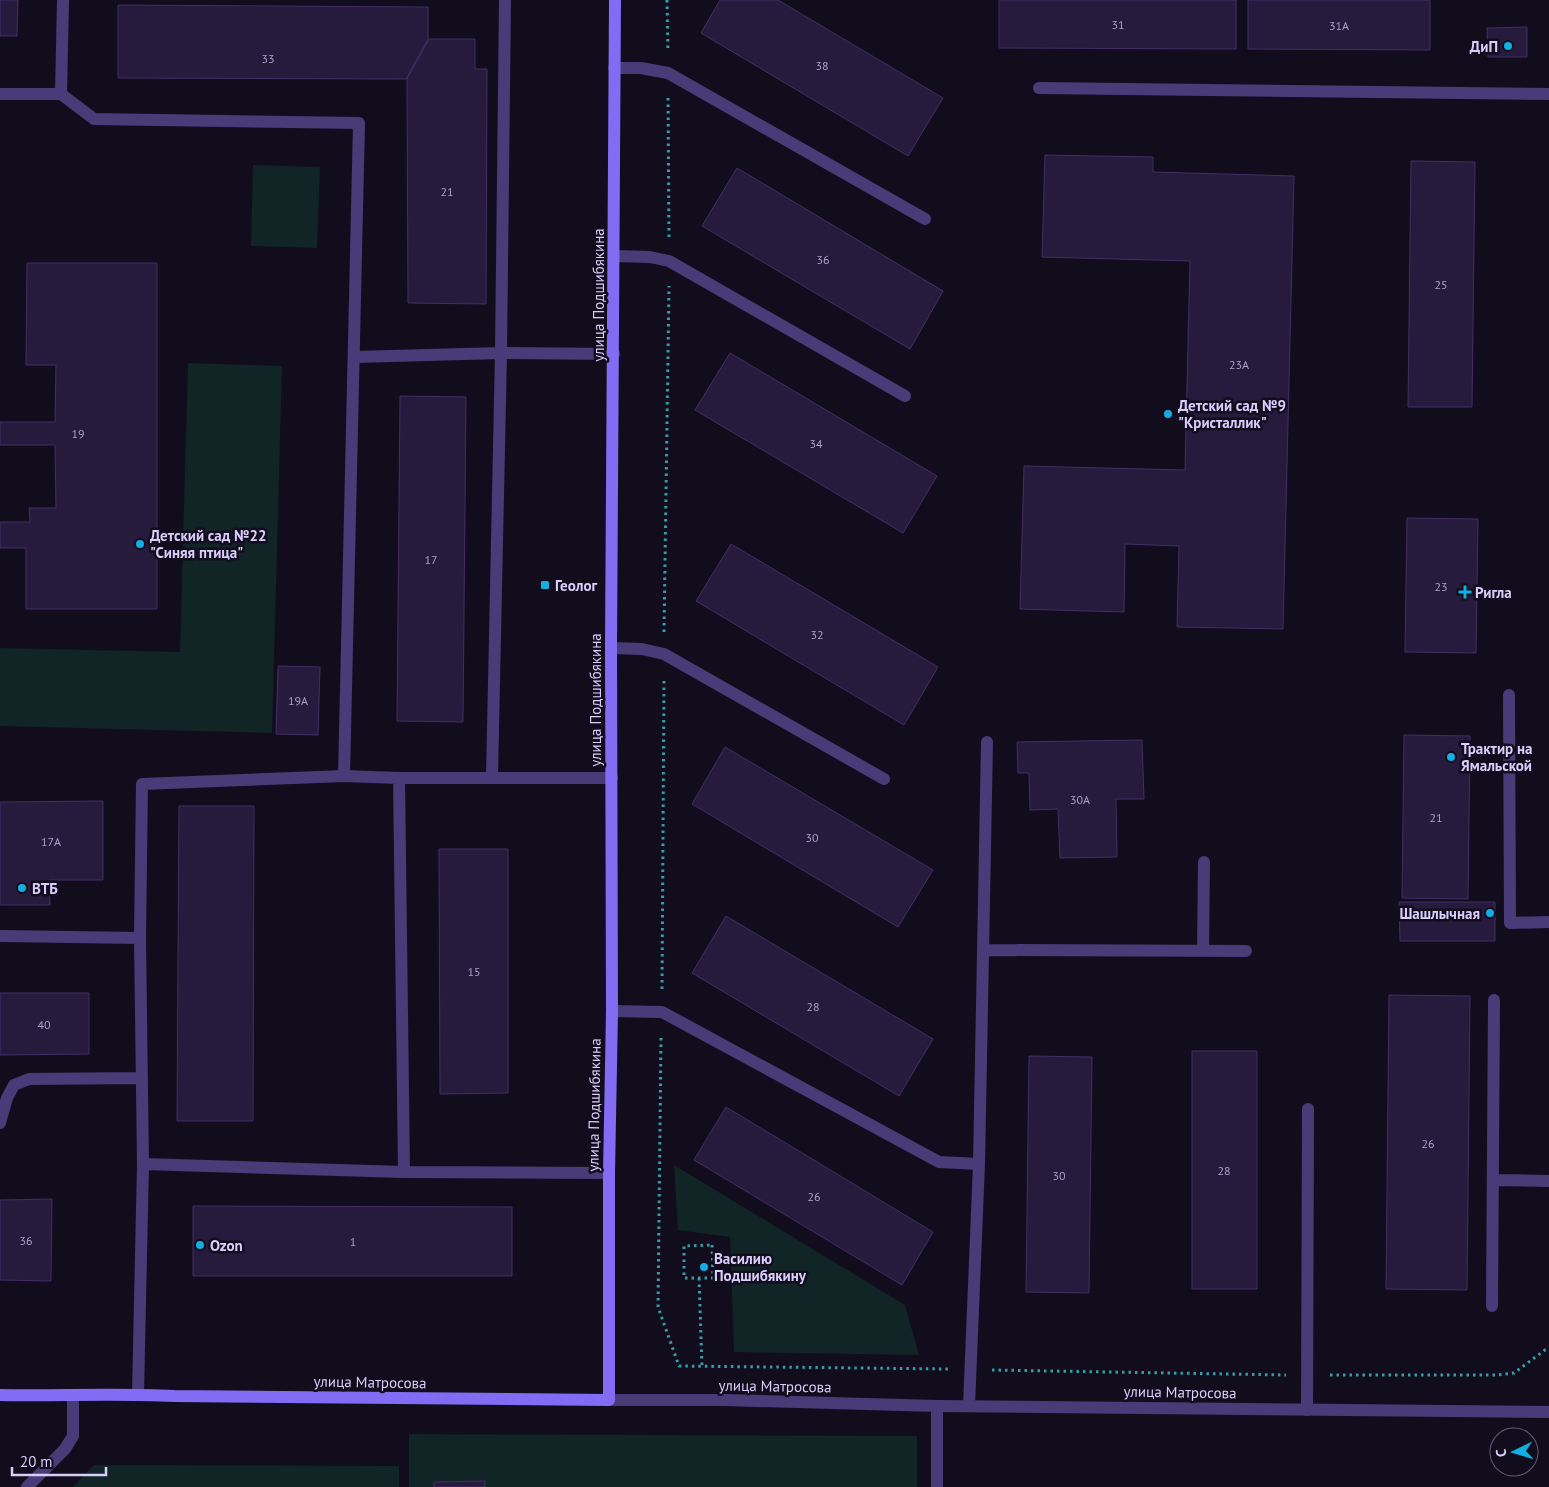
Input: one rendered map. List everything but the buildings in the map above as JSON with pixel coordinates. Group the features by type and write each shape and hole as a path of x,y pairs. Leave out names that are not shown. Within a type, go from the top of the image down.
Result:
{"main road":[{"name":"улица Подшибякина","path":"608,1400 612,1011 611,648 615,0"},
{"name":"улица Матросова","path":"0,1395 73,1396 138,1394 608,1400"}],"street":[{"path":"61,94 63,0"},
{"path":"492,777 501,354 505,0"},
{"path":"614,68 641,68 668,73 925,218"},
{"path":"1039,88 1549,94"},
{"path":"0,94 61,94 94,119 359,123 344,776"},
{"path":"614,256 650,257 669,261 905,396"},
{"path":"354,357 614,354"},
{"path":"611,648 642,649 664,654 884,779"},
{"path":"1508,695 1510,923 1549,922"},
{"path":"969,1406 979,1164 987,742"},
{"path":"138,1394 144,1164 140,938 142,784 344,776 400,778 612,778"},
{"path":"400,778 404,1172"},
{"path":"1203,951 1204,862"},
{"path":"0,936 140,938"},
{"path":"984,950 1246,952"},
{"path":"1492,1306 1494,1000"},
{"path":"612,1011 662,1012 939,1162 979,1164"},
{"path":"0,1123 7,1098 14,1085 28,1078 142,1078"},
{"path":"1307,1410 1308,1109"},
{"path":"144,1164 404,1172 609,1172"},
{"path":"1493,1180 1549,1181"},
{"path":"27,1487 65,1449 73,1436 73,1396"},
{"name":"улица Матросова","path":"608,1400 724,1400 937,1406 1549,1412"},
{"path":"936,1487 937,1406"}],"path":[{"path":"667,0 669,261 658,1307 679,1366 1307,1375 1506,1374 1514,1373 1545,1350 1549,1350"},
{"path":"712,1245 713,1278 699,1278 684,1278 684,1246 712,1245"},
{"path":"699,1278 702,1366"}],"green space":[{"path":"253,165 320,167 317,248 251,246"},
{"path":"188,363 282,366 272,733 0,726 0,648 180,652"},
{"path":"674,1165 905,1305 919,1355 734,1352 730,1237 678,1230"},
{"path":"409,1434 917,1436 917,1487 409,1487"},
{"path":"94,1465 399,1466 399,1487 73,1487"}],"place":[{"name":"ДиП","path":"1508,46"},
{"name":"Детский сад №9 \"Кристаллик\"","path":"1168,414"},
{"name":"Детский сад №22 \"Синяя птица\"","path":"140,544"},
{"name":"Геолог","path":"545,585"},
{"name":"Ригла","path":"1465,592"},
{"name":"Трактир на Ямальской","path":"1451,757"},
{"name":"ВТБ","path":"22,888"},
{"name":"Шашлычная","path":"1490,913"},
{"name":"Ozon","path":"200,1245"},
{"name":"Василию Подшибякину","path":"704,1267"}]}
